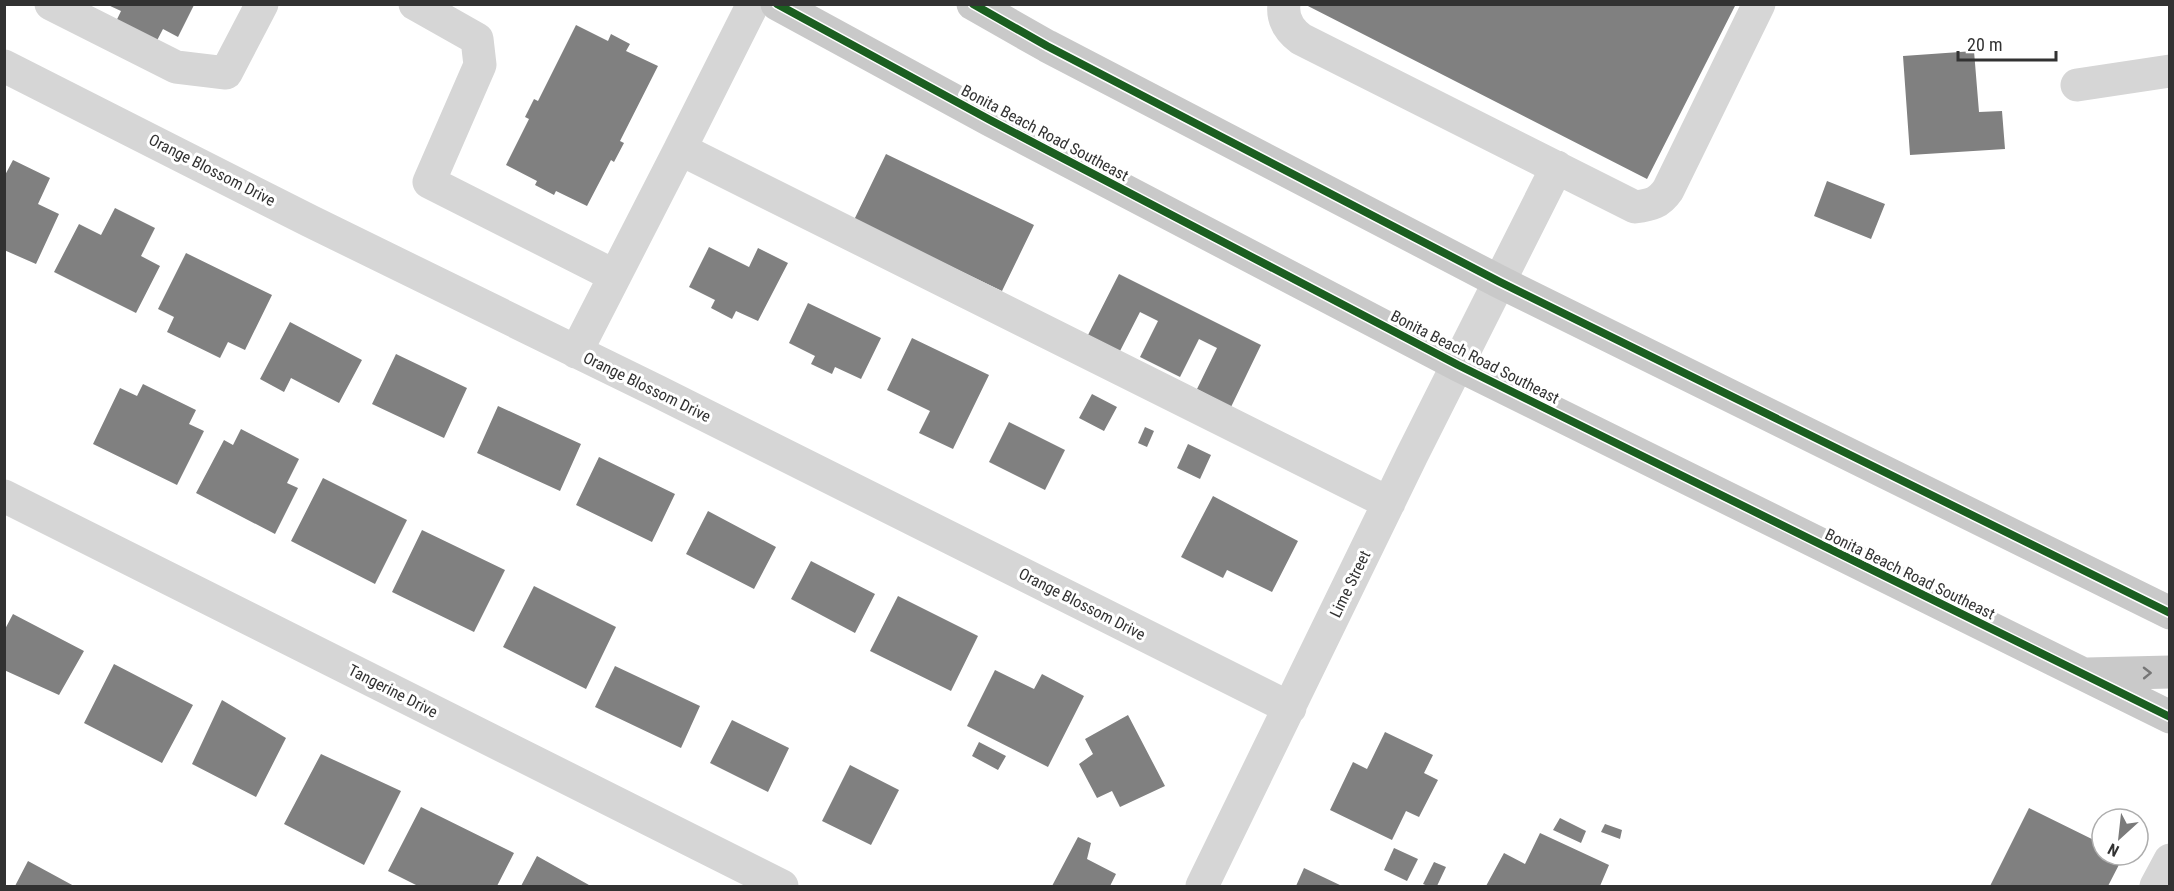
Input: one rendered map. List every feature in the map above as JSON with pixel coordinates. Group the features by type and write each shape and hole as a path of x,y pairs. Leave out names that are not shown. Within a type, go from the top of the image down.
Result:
{"main road":[{"name":"Bonita Beach Road Southeast","path":"777,4 1001,125 1458,365 2169,717"},
{"path":"973,4 1047,46 1500,282 2169,613"},
{"path":"2082,674 2169,672"}],"street":[{"path":"51,4 176,67 225,73 262,4"},
{"path":"415,4 477,39 480,65 429,182 615,276"},
{"path":"576,352 753,4"},
{"path":"1284,4 1283,13 1287,25 1301,39 1635,207 1652,205 1662,199 1759,4"},
{"name":"Orange Blossom Drive","path":"4,66 310,221 1290,708"},
{"path":"2077,85 2169,71"},
{"path":"680,149 1389,503"},
{"name":"Lime Street","path":"1202,886 1389,503 1557,168"},
{"name":"Tangerine Drive","path":"4,496 782,886"},
{"path":"2156,886 2169,860"}],"building":[{"path":"1304,4 1736,4 1647,179"},
{"path":"108,5 194,5 178,37 163,29 150,54 110,34 121,11"},
{"path":"576,25 608,41 611,34 630,44 626,51 658,66 620,141 624,143 614,162 611,160 587,206 556,191 554,195 535,185 537,181 506,165 529,119 525,117 534,99 538,101"},
{"path":"1974,51 1979,112 2002,111 2005,149 1910,155 1903,56"},
{"path":"886,154 1034,225 1002,291 854,220"},
{"path":"13,160 50,178 38,204 59,214 36,264 4,250 4,177"},
{"path":"1827,181 1885,204 1871,239 1814,216"},
{"path":"115,208 155,228 141,256 160,266 136,313 54,272 79,224 101,235"},
{"path":"709,247 749,267 758,248 788,263 758,321 736,311 732,319 711,308 715,300 689,287"},
{"path":"186,253 272,295 245,350 228,342 220,358 167,332 174,317 158,309"},
{"path":"1119,274 1261,345 1231,407 1197,389 1217,348 1199,339 1180,377 1140,357 1158,321 1140,312 1120,351 1088,335"},
{"path":"808,303 881,338 861,379 835,367 832,374 811,364 815,356 789,343"},
{"path":"290,322 362,360 339,403 291,378 284,392 260,379"},
{"path":"912,338 989,375 953,449 919,433 930,411 887,390"},
{"path":"396,354 467,388 444,438 372,404"},
{"path":"143,384 196,410 189,424 204,431 177,485 93,444 120,388 137,396"},
{"path":"1092,394 1117,407 1104,431 1079,418"},
{"path":"498,406 581,444 560,491 477,453"},
{"path":"1009,422 1065,450 1045,490 989,462"},
{"path":"1145,427 1154,431 1147,447 1138,443"},
{"path":"241,429 299,459 287,483 298,488 275,534 196,493 224,440 233,445"},
{"path":"1188,444 1211,455 1200,479 1177,468"},
{"path":"599,457 675,494 652,542 576,505"},
{"path":"323,478 407,520 375,584 291,541"},
{"path":"1213,496 1298,541 1272,592 1227,570 1223,578 1181,557"},
{"path":"708,511 776,547 754,589 686,554"},
{"path":"422,530 505,570 474,632 392,592"},
{"path":"811,561 875,594 855,633 791,599"},
{"path":"534,586 616,627 586,689 503,647"},
{"path":"898,596 978,636 951,691 870,651"},
{"path":"13,614 84,651 59,695 4,670 4,631"},
{"path":"114,664 193,705 162,763 84,723"},
{"path":"615,666 700,706 681,748 595,707"},
{"path":"995,670 1034,689 1042,674 1084,696 1048,767 967,726"},
{"path":"222,700 286,738 256,797 192,764"},
{"path":"1128,715 1165,786 1120,807 1112,791 1097,798 1079,764 1093,754 1085,739"},
{"path":"732,720 789,748 768,792 710,763"},
{"path":"1385,732 1433,755 1424,773 1438,780 1419,817 1406,811 1392,840 1330,810 1353,762 1367,769"},
{"path":"979,742 1006,756 998,770 972,756"},
{"path":"321,754 401,791 364,865 284,824"},
{"path":"850,765 899,790 871,845 822,821"},
{"path":"421,807 514,853 497,886 418,886 388,871"},
{"path":"2029,808 2090,838 2090,867 2118,867 2108,886 1990,886"},
{"path":"1560,818 1586,831 1581,843 1553,830"},
{"path":"1605,824 1622,830 1620,839 1601,832"},
{"path":"1540,833 1609,865 1600,886 1486,886 1504,853 1525,864"},
{"path":"1078,837 1091,843 1087,859 1116,874 1110,886 1052,886"},
{"path":"1394,848 1418,859 1407,881 1384,870"},
{"path":"537,856 589,885 521,886"},
{"path":"28,861 74,886 15,886"},
{"path":"1434,862 1446,867 1437,886 1428,886 1423,884"},
{"path":"1304,868 1342,886 1296,886"}],"cycle path":[{"path":"777,4 990,120 1458,365 2170,717"},
{"path":"973,4 1047,46 1500,282 2170,613"}]}
